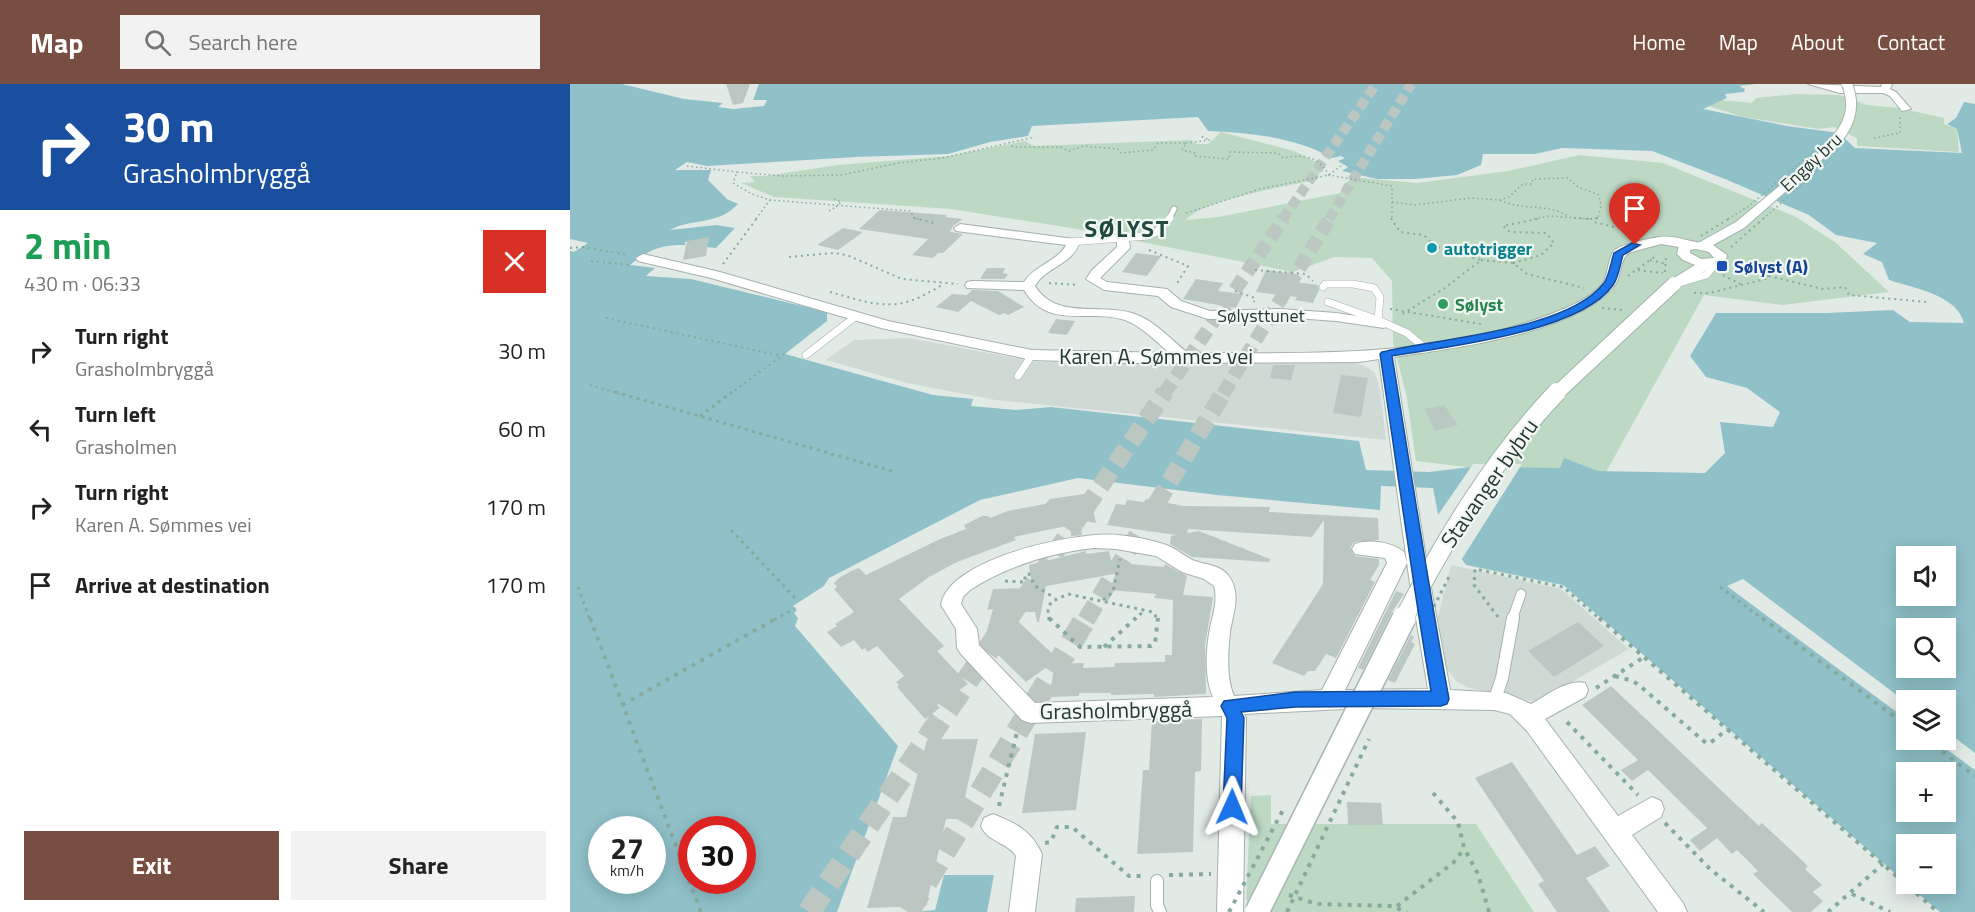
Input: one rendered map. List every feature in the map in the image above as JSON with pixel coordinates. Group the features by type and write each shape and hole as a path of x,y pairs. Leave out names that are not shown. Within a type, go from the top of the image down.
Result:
{"street":[{"path":"1812,89 1834,93 1844,87 1886,87 1906,109"},
{"name":"Engøy bru","path":"1707,251 1740,225 1844,133 1851,121 1854,106 1844,87"},
{"path":"960,228 1074,244 1071,251 1040,271 1029,285"},
{"path":"1609,284 1619,253 1642,243 1707,251"},
{"path":"1095,282 1093,279 1096,273 1106,267 1124,244"},
{"path":"1667,279 1707,251"},
{"path":"1667,279 1707,251"},
{"name":"Karen A. Sømmes vei","path":"641,257 715,275 855,316 1032,355 1359,357 1386,354 1504,334 1544,322 1589,301 1609,284"},
{"name":"Stavanger bybru","path":"1257,912 1401,625 1443,548 1484,482 1559,390 1667,279"},
{"name":"Sølysttunet","path":"1095,282 1104,286 1157,291 1167,294 1176,304 1208,315 1281,313 1381,322"},
{"path":"972,285 1029,285"},
{"path":"1029,285 1036,300 1047,307 1065,312 1129,316 1183,357"},
{"path":"1386,354 1419,577 1441,699"},
{"name":"Grasholmbryggå","path":"1230,706 1221,693 1219,676 1220,632 1226,592 1220,579 1211,573 1186,565 1174,556 1153,548 1096,541 1054,546 1021,557 965,584 951,598 951,605 969,630 968,648 1030,713 1131,712 1230,706 1295,699 1328,701 1441,699 1515,705 1528,717"},
{"path":"1328,701 1365,632 1397,564 1397,557 1390,551 1362,549"},
{"path":"1577,690 1528,717 1674,912"},
{"path":"1230,706 1235,718 1230,912"},
{"path":"1614,833 1652,809"},
{"path":"993,826 1020,840 1029,854 1022,912"}],"lane":[{"path":"1070,242 1085,240 1124,244 1165,226 1174,209"},
{"name":"Sølysttunet","path":"1324,285 1332,282 1373,287 1380,293 1379,308"},
{"path":"1328,302 1381,322 1379,308"},
{"path":"806,355 855,316"},
{"name":"Sølysttunet","path":"1381,322 1407,333 1426,349"},
{"path":"1018,376 1032,355"},
{"path":"1494,702 1502,678 1509,630 1521,594"},
{"path":"1157,877 1157,905 1160,912"}],"path":[{"path":"1874,138 1900,133 1899,115 1906,109"},
{"path":"1009,142 1013,147 1060,147 1069,151 1091,146 1118,149 1121,153 1153,150 1158,143 1207,142 1210,140 1200,136"},
{"path":"687,166 782,176 841,174 887,165 943,159 1035,137"},
{"path":"1186,143 1182,150 1195,153 1195,156 1209,155 1229,159 1230,152 1251,154 1257,151 1278,153 1283,158 1312,157 1322,163 1329,175"},
{"path":"1707,251 1749,206 1817,149"},
{"path":"1707,251 1833,157"},
{"path":"1329,175 1341,166"},
{"path":"737,172 733,183 739,188 770,200 911,211 914,218 934,223"},
{"path":"1165,226 1176,222 1188,210 1260,189 1329,175 1392,186 1391,218 1400,232 1424,235 1434,246 1481,261 1513,262 1543,255 1550,251 1554,243 1546,234 1510,232 1503,226 1549,216 1598,218 1601,206 1599,195 1582,191 1568,178 1533,178 1532,184 1522,184 1509,197 1500,200 1471,198 1415,205 1392,202"},
{"path":"829,211 841,202 834,199"},
{"path":"715,275 723,268 721,265 770,200"},
{"path":"1500,200 1508,206 1525,209 1556,208 1570,218"},
{"path":"1591,219 1600,225"},
{"path":"1124,244 1154,251 1188,266 1172,291 1167,294"},
{"path":"570,248 583,246 641,257"},
{"path":"1609,284 1627,278 1663,251 1667,258 1667,279 1638,270"},
{"path":"1707,251 1732,278 1742,285"},
{"path":"789,257 833,253 847,255 902,279 972,285"},
{"path":"1650,260 1666,264"},
{"path":"591,261 629,265"},
{"path":"1404,311 1445,288 1481,261"},
{"path":"1513,262 1527,274 1585,288 1587,291 1580,296 1589,301"},
{"path":"1255,270 1306,274 1311,280 1324,285"},
{"path":"1769,276 1824,289 1845,287 1849,295 1927,302"},
{"path":"1029,285 1078,285 1095,282"},
{"path":"825,291 881,304 893,304 909,302 944,284"},
{"path":"1379,308 1485,323"},
{"path":"606,318 783,355 700,416"},
{"path":"590,385 892,471"},
{"path":"731,530 798,601"},
{"path":"1103,600 1113,592 1120,557"},
{"path":"1509,630 1474,585 1475,569 1563,587 1938,912"},
{"path":"1420,633 1451,573"},
{"path":"1025,582 1025,575 1029,574 1035,586 1055,598"},
{"path":"578,587 701,912"},
{"path":"1720,587 1896,718"},
{"path":"1068,594 1103,600 1153,612 1158,617 1154,645 1080,647 1049,620 1048,606 1055,598 1068,594"},
{"path":"622,705 795,608"},
{"path":"1102,648 1145,610"},
{"path":"1577,690 1593,690 1645,657"},
{"path":"1615,676 1634,681 1706,743 1710,743 1728,729"},
{"path":"993,826 1019,724 1030,713"},
{"path":"1287,912 1369,738"},
{"path":"1940,750 1975,776"},
{"path":"1433,793 1458,822 1464,848 1478,874 1489,912"},
{"path":"1051,842 1057,827 1072,828 1128,876 1215,874"},
{"path":"1397,906 1450,866 1464,848"},
{"path":"1828,912 1882,864"},
{"path":"1851,893 1890,912"},
{"path":"1301,901 1365,907 1397,906 1407,912"}],"shaded area":[{"path":"909,338 1035,362 1355,363 1375,373 1380,390 1386,440 996,400 907,383 826,360 854,340"},
{"path":"1451,565 1561,589 1629,649 1541,700 1533,701 1469,688 1457,682 1446,668 1438,617"}],"green space":[{"path":"1796,94 1840,95 1867,105 1899,108 1944,118 1944,124 1957,129 1959,152 1857,146 1857,138 1834,127 1819,129 1744,117 1708,106 1721,100 1752,103 1756,98"},
{"path":"1221,132 1294,151 1322,165 1317,180 1227,200 1209,206 1186,220 1218,217 1340,193 1351,177 1417,183 1508,171 1579,155 1663,163 1794,216 1835,242 1889,292 1782,305 1704,295 1600,483 1416,461 1407,398 1393,342 1392,281 1372,258 1334,257 1293,272 1077,229 951,209 774,197 741,183 755,182 750,176 766,176 837,165 949,156 1025,141 1034,146 1191,140 1196,144 1208,144"},
{"path":"1271,795 1271,824 1476,824 1534,912 1250,912 1246,898 1251,796"}],"water":[{"path":"570,84 622,84 684,99 723,103 718,107 733,109 764,106 767,100 753,100 759,84 1755,84 1739,86 1745,89 1744,92 1725,94 1727,98 1703,109 1787,126 1839,133 1855,148 1962,153 1957,129 1947,124 1956,118 1964,102 1975,104 1975,753 1956,739 1956,690 1896,690 1896,694 1743,579 1727,586 1896,712 1896,750 1948,750 1975,770 1975,912 1940,912 1919,894 1956,894 1956,834 1896,834 1896,874 1563,585 1466,565 1441,530 1433,488 1381,486 1380,510 1217,495 1078,478 980,500 829,578 824,586 793,606 797,610 794,613 798,618 795,626 898,746 837,912 570,912 570,251 574,252 588,243 570,239","holes":["1198,117 1208,131 1272,137 1303,145 1332,158 1341,156 1345,158 1338,161 1348,167 1342,171 1377,179 1415,179 1457,175 1481,165 1483,154 1535,154 1562,148 1652,151 1809,215 1836,235 1877,243 1863,254 1882,262 1889,280 1944,299 1960,313 1964,323 1910,322 1893,310 1827,313 1716,313 1690,356 1706,377 1747,388 1780,412 1773,427 1720,422 1725,453 1705,473 1598,471 1564,458 1560,468 1470,467 1429,472 1366,470 1359,441 1051,407 1016,410 971,406 973,399 933,395 785,354 827,321 827,312 691,279 646,276 655,268 630,265 655,249 685,245 685,242 707,238 707,247 716,248 735,228 716,225 670,230 722,216 738,204 727,199 708,180 711,170 675,170 687,162 707,166 948,154 990,142 1028,136 1032,126"]},
{"path":"944,875 994,875 987,912 916,912 935,910"}],"pier":[{"path":"1473,464 1522,464 1460,562 1438,530 1436,518"}],"building":[{"path":"726,84 750,84 743,103 733,105"},
{"path":"880,210 947,215 946,217 963,219 953,226 950,232 963,234 943,253 938,253 933,258 912,255 928,239 859,229"},
{"path":"843,228 863,232 838,250 817,245"},
{"path":"709,237 706,256 683,260 687,241"},
{"path":"1136,253 1161,256 1147,276 1122,272"},
{"path":"987,268 1005,268 1003,273 1008,274 1005,279 980,279"},
{"path":"1266,270 1299,275 1295,282 1318,285 1319,290 1313,303 1295,300 1297,297 1256,292"},
{"path":"1196,279 1223,283 1218,291 1243,294 1236,308 1183,299"},
{"path":"972,290 998,291 1024,307 1008,315 1004,313 999,315 971,301 958,312 936,307 952,294 967,295"},
{"path":"1056,319 1075,321 1067,335 1048,333"},
{"path":"1273,365 1295,365 1291,380 1270,378"},
{"path":"1341,375 1368,378 1361,417 1333,413"},
{"path":"1444,405 1458,425 1435,431 1425,409"},
{"path":"1090,495 1096,523 1079,520 1082,535 1071,536 1071,525 1014,537 1016,540 957,562 929,577 899,599 944,646 937,651 968,684 937,705 940,708 925,719 897,687 899,685 896,682 904,676 877,646 868,652 865,648 862,650 854,640 841,647 827,632 854,612 834,589 837,587 834,583 839,578 853,570 859,568 866,575 966,529 964,525 982,516 990,518 1008,511 1045,504 1050,499"},
{"path":"1146,499 1184,506 1270,507 1269,512 1378,518 1379,540 1354,542 1350,548 1355,556 1379,559 1379,565 1370,580 1375,582 1336,658 1326,654 1315,671 1308,671 1304,676 1272,663 1323,584 1324,520 1312,537 1188,529 1187,533 1199,531 1270,559 1269,562 1192,557 1170,544 1171,536 1176,535 1107,525 1116,504 1125,505 1127,500 1144,502"},
{"path":"1086,551 1086,554 1109,551 1114,574 1046,586 1039,622 1037,622 1035,612 1008,612 1058,659 1026,682 984,641 993,609 987,610 993,589 1032,588 1029,565"},
{"path":"1119,563 1164,567 1165,564 1187,576 1183,595 1213,597 1205,645 1206,694 1154,697 1154,694 1079,693 1079,696 1049,697 1055,664 1084,663 1083,668 1114,667 1115,663 1165,662 1165,655 1172,655 1173,600 1154,598 1156,594 1110,590"},
{"path":"1396,591 1404,594 1392,612 1363,670 1358,668"},
{"path":"1578,622 1604,646 1554,677 1528,651"},
{"path":"1411,635 1414,637 1411,642 1415,644 1395,683 1388,680"},
{"path":"1611,686 1759,826 1762,823 1808,866 1805,869 1822,885 1813,892 1823,901 1811,912 1792,912 1753,874 1758,871 1737,850 1732,854 1717,838 1700,851 1690,840 1707,828 1648,770 1632,781 1621,770 1638,760 1582,705"},
{"path":"1202,719 1201,771 1195,772 1193,852 1137,854 1143,770 1149,770 1152,721"},
{"path":"1086,732 1076,810 1022,813 1035,734"},
{"path":"978,739 960,819 946,819 926,906 867,908 893,817 906,817 927,740"},
{"path":"1512,762 1577,855 1595,846 1610,866 1586,878 1610,912 1557,912 1538,884 1544,881 1475,778"},
{"path":"1347,802 1381,803 1383,825 1348,825"},
{"path":"1135,896 1134,912 1075,912 1076,898"}],"tunnel":[{"path":"1283,219 1376,84"},
{"path":"1329,219 1411,84"},
{"path":"1164,394 1284,218"},
{"path":"1223,394 1330,218"},
{"path":"1009,620 1165,392"},
{"path":"1086,620 1224,392"},
{"path":"809,912 1010,618"},
{"path":"908,912 1086,618"}],"place":[{"name":"autotrigger","path":"1432,248"},
{"name":"Sølyst (A)","path":"1722,266"},
{"name":"Sølyst","path":"1443,304"}],"district":[{"name":"SØLYST","path":"1127,228"}],"route":[{"path":"1232,807 1235,718 1230,706 1295,699 1328,701 1441,699 1419,577 1398,419 1386,354 1504,334 1567,313 1600,293 1609,284 1619,253 1635,245"}]}
